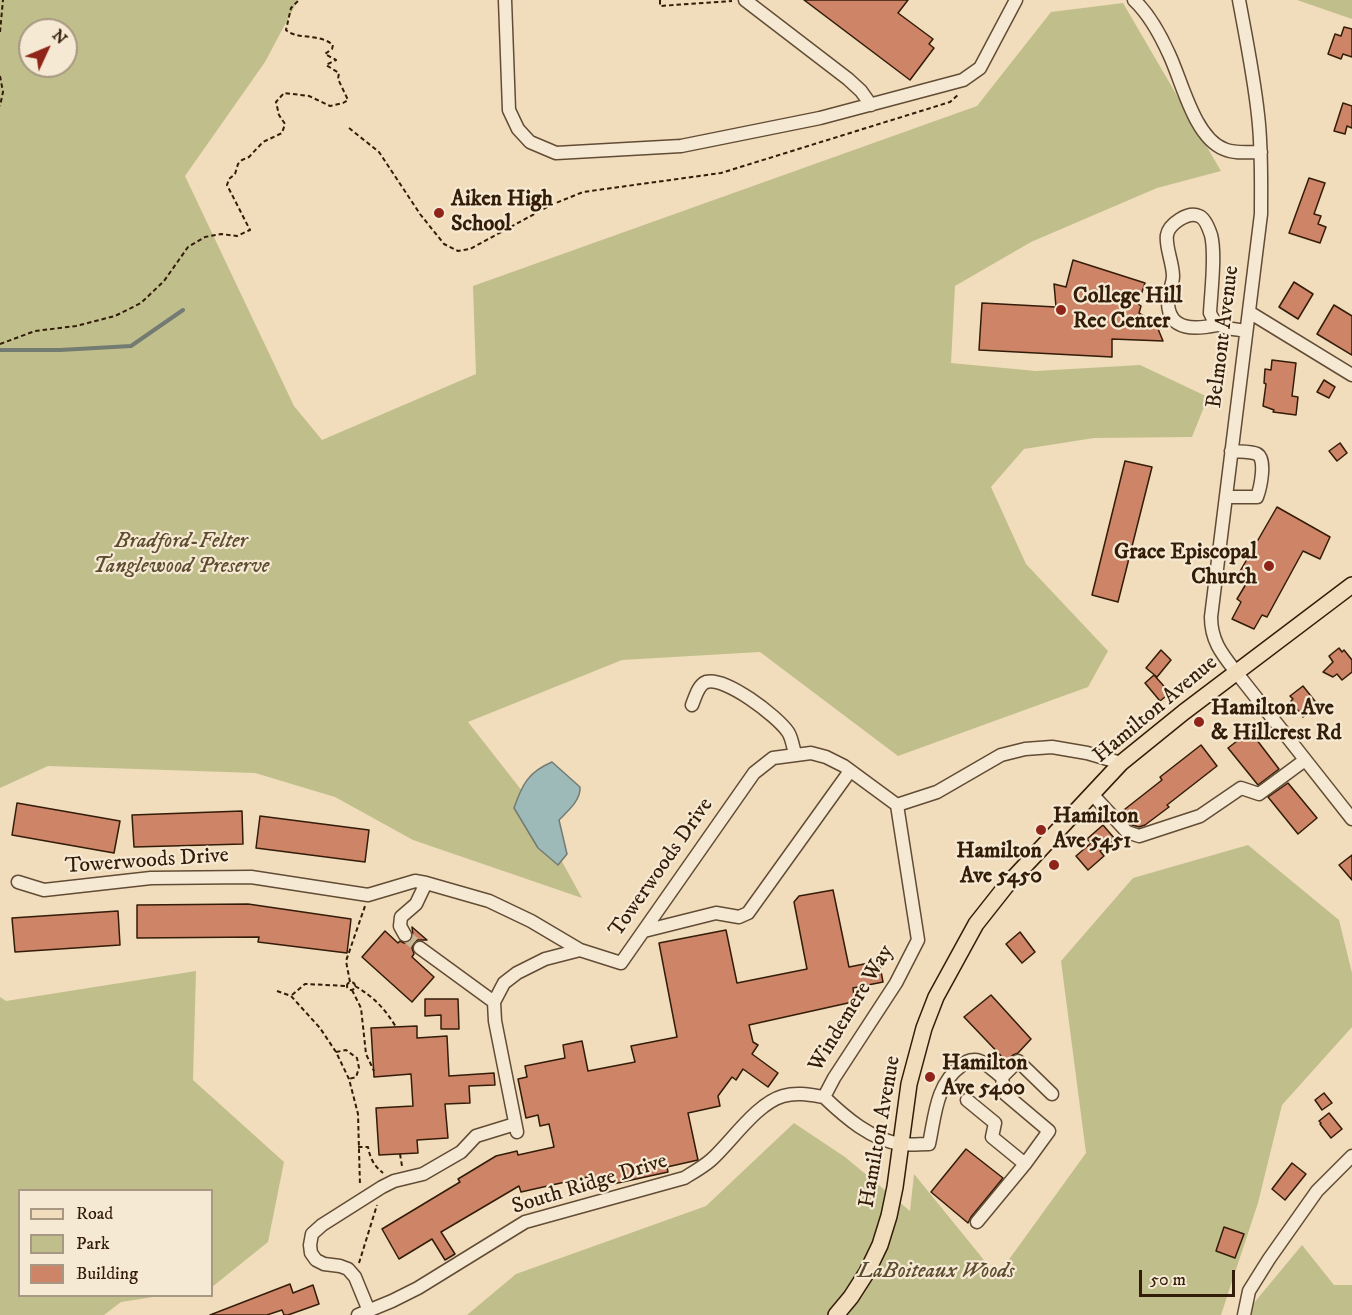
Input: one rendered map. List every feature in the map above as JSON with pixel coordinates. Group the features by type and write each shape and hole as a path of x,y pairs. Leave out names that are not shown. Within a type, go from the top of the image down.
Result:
{"main road":[{"name":"Hamilton Avenue","path":"836,1315 867,1272 880,1245 890,1216 909,1084 924,1028 936,997 976,924 1006,886 1120,763 1352,585"}],"street":[{"path":"505,0 509,110 518,129 530,142 556,153 681,146 820,118 963,80 980,68 1016,0"},
{"path":"1134,0 1144,9 1157,29 1205,134 1224,150 1261,152"},
{"name":"Belmont Avenue","path":"1239,0 1253,76 1261,152 1261,214 1211,624 1213,638 1219,650 1352,819"},
{"path":"739,1 848,80 861,91 871,105"},
{"path":"1217,325 1210,313 1211,235 1202,218 1198,215 1191,216 1176,222 1169,228 1167,238 1173,275 1167,301 1169,311 1178,323 1186,327 1200,328 1217,325 1246,331"},
{"path":"1249,312 1352,375"},
{"path":"1226,497 1257,497 1260,490 1262,466 1260,458 1257,454 1231,451"},
{"path":"692,705 700,687 706,682 716,682 747,696 775,717 789,734 795,754"},
{"path":"897,805 937,792 1001,755 1025,749 1052,747 1087,753 1120,763"},
{"name":"Towerwoods Drive","path":"18,882 44,890 151,878 251,877 368,895 415,882 426,883 489,901 531,921 580,950 621,963 754,773 773,758 811,753 826,757 850,771 897,805"},
{"path":"1092,794 1127,832 1138,836 1200,816 1241,788 1259,794 1305,760"},
{"path":"644,930 716,914 739,916 748,913 850,771"},
{"name":"Windemere Way","path":"897,805 918,940 896,982 824,1097 856,1125 899,1144"},
{"path":"405,935 400,926 401,917 416,904 426,883"},
{"path":"420,948 494,1002"},
{"path":"363,1313 355,1277 348,1269 316,1260 311,1253 312,1234 322,1225 388,1184 423,1174 461,1152 476,1136 516,1128 495,1021 494,1002 504,983 517,973 545,959 580,950"},
{"path":"899,1144 929,1144 943,1087 957,1069 966,1062 980,1061 1002,1077 1004,1093 1049,1131 977,1222"},
{"path":"1002,1077 1018,1061 1052,1094"},
{"name":"South Ridge Drive","path":"363,1313 418,1288 525,1222 684,1178 700,1169 753,1116 782,1096 804,1094 824,1097"},
{"path":"967,1100 995,1123 993,1137 1025,1164"},
{"path":"1244,1315 1249,1291 1269,1258 1317,1191 1352,1156"}],"path":[{"path":"0,32 3,0"},
{"path":"0,344 35,331 76,326 115,316 141,303 164,281 188,247 205,237 221,234 237,236 250,230 228,185 229,179 235,174 238,164 249,157 263,142 282,133 285,124 279,115 276,102 280,96 284,93 309,96 330,106 348,100 338,79 339,73 326,65 336,60 325,54 332,49 333,45 326,40 311,36 289,34 286,30 291,8 299,0"},
{"path":"660,0 660,6 680,2 739,1"},
{"path":"0,76 3,92 0,106"},
{"path":"349,129 379,152 420,214 444,244 458,251 470,249 551,205 582,192 721,173 950,102 958,94 963,80"},
{"path":"347,986 350,982 346,961 368,895"},
{"path":"350,982 385,1008 396,1027"},
{"path":"291,996 304,984 347,986 352,990 361,1008 366,1054 374,1071"},
{"path":"352,990 355,986"},
{"path":"277,991 291,996 320,1028 336,1052 349,1079 358,1114 358,1147 362,1183 354,1205"},
{"path":"336,1052 346,1050 357,1058 359,1068 356,1077 349,1079"},
{"path":"355,1277 388,1184 369,1157 368,1147 358,1147"}],"green space":[{"name":"Bradford-Felter Tanglewood Preserve","path":"0,0 298,0 265,62 185,176 294,406 322,440 476,374 473,286 977,106 1051,12 1123,3 1221,171 1157,188 1031,242 955,286 951,363 1036,371 1140,365 1208,397 1192,437 1094,438 1024,449 991,487 1026,564 1108,651 1088,687 898,756 760,652 622,660 468,722 526,796 582,898 413,840 335,797 255,773 48,766 0,788"},
{"path":"1297,0 1352,0 1352,19"},
{"name":"LaBoiteaux Woods","path":"1248,845 1339,920 1352,973 1352,1027 1282,1105 1258,1203 1221,1315 467,1315 516,1274 706,1206 794,1123 845,1157 910,1211 914,1174 997,1276 1086,1153 1061,961 1133,878"},
{"path":"196,971 193,1080 284,1162 268,1242 213,1286 213,1189 18,1189 18,1297 154,1297 121,1302 104,1315 0,1315 0,997 6,1001"},
{"path":"1302,1245 1334,1285 1352,1285 1352,1315 1244,1315"}],"water":[{"path":"552,762 580,787 576,801 559,820 567,854 558,865 538,848 514,808 527,780 537,770"}],"building":[{"path":"804,0 908,0 898,13 933,39 929,44 934,48 910,80"},
{"path":"1344,27 1352,29 1352,57 1343,54 1341,59 1328,54 1335,34 1341,36"},
{"path":"1343,103 1352,106 1352,128 1347,126 1345,134 1334,131"},
{"path":"1309,178 1325,183 1314,214 1321,216 1318,224 1326,227 1320,243 1289,233"},
{"name":"College Hill Rec Center","path":"1073,260 1145,283 1138,304 1141,306 1139,313 1156,324 1163,341 1112,339 1112,357 979,350 982,303 1056,307 1054,284 1066,287"},
{"path":"1294,282 1313,294 1298,319 1279,307"},
{"path":"1334,305 1352,316 1352,355 1317,334"},
{"path":"1272,360 1296,363 1292,396 1298,397 1296,415 1273,412 1274,410 1263,406 1266,384 1264,383 1265,369 1271,370"},
{"path":"1324,380 1335,387 1329,398 1317,392"},
{"path":"1340,443 1347,453 1337,461 1329,451"},
{"path":"1125,461 1152,467 1118,602 1092,595"},
{"name":"Grace Episcopal Church","path":"1277,507 1330,537 1320,559 1303,551 1267,617 1262,615 1254,629 1232,619 1241,602 1237,599 1249,579 1239,573"},
{"path":"1339,648 1342,652 1344,650 1352,660 1352,672 1342,680 1337,674 1333,677 1323,672 1333,662 1329,656"},
{"path":"1161,650 1171,660 1157,677 1146,668"},
{"path":"1154,675 1170,693 1160,701 1145,683"},
{"path":"1303,686 1318,705 1303,717 1290,696"},
{"path":"1250,731 1279,769 1258,785 1228,748"},
{"path":"1201,745 1217,766 1167,805 1169,807 1139,827 1132,825 1120,813 1162,780 1160,777"},
{"path":"1288,783 1317,818 1298,834 1268,797"},
{"path":"17,803 120,821 114,853 12,835"},
{"path":"242,811 243,844 134,847 132,815"},
{"path":"260,816 369,830 365,862 256,848"},
{"path":"1103,825 1115,839 1100,851 1104,856 1088,870 1076,856 1091,843 1087,839"},
{"path":"1352,855 1352,880 1339,865"},
{"path":"833,890 849,967 879,961 883,982 853,988 854,997 848,1003 749,1025 753,1042 758,1045 752,1054 778,1073 768,1087 743,1069 736,1080 732,1077 718,1096 720,1106 688,1113 698,1160 667,1167 668,1172 595,1188 592,1176 521,1192 519,1186 441,1232 455,1254 445,1260 432,1239 399,1259 382,1229 460,1182 458,1179 496,1156 517,1151 518,1155 554,1147 549,1124 540,1126 538,1115 526,1118 518,1079 527,1077 525,1066 565,1058 563,1045 582,1041 588,1071 635,1062 631,1046 677,1037 659,943 726,930 737,983 807,969 794,902 799,896"},
{"path":"248,904 351,919 347,953 258,942 259,937 137,938 137,905"},
{"path":"118,911 120,945 15,952 12,918"},
{"path":"412,927 427,940 417,940 414,943 412,957 434,977 412,1002 362,957 385,931 398,943 400,941 409,942 413,936"},
{"path":"1020,932 1035,952 1022,963 1006,944"},
{"path":"991,995 1031,1039 1018,1053 1006,1061 964,1017"},
{"path":"425,999 458,999 459,1029 441,1029 441,1015 425,1016"},
{"path":"417,1026 417,1038 447,1036 449,1076 494,1073 495,1085 469,1086 470,1103 445,1104 448,1138 417,1140 418,1153 379,1155 376,1108 413,1106 411,1074 374,1077 371,1028"},
{"path":"1324,1093 1332,1103 1322,1110 1315,1100"},
{"path":"1329,1113 1342,1129 1331,1138 1319,1121"},
{"path":"966,1149 1003,1178 968,1223 931,1192"},
{"path":"1292,1163 1306,1174 1285,1200 1272,1189"},
{"path":"1224,1227 1244,1234 1235,1258 1216,1251"},
{"path":"290,1284 293,1293 313,1285 319,1304 288,1315 284,1315 282,1310 267,1315 210,1315"}],"waterway":[{"path":"0,350 60,350 131,346 183,310"}],"tunnel":[{"path":"405,935 420,948"}],"place":[{"name":"Aiken High School","path":"439,213"},
{"name":"College Hill Rec Center","path":"1061,310"},
{"name":"Grace Episcopal Church","path":"1269,566"},
{"name":"Hamilton Ave & Hillcrest Rd","path":"1199,722"},
{"name":"Hamilton Ave 5451","path":"1041,830"},
{"name":"Hamilton Ave 5450","path":"1054,865"},
{"name":"Hamilton Ave 5400","path":"930,1077"}]}
